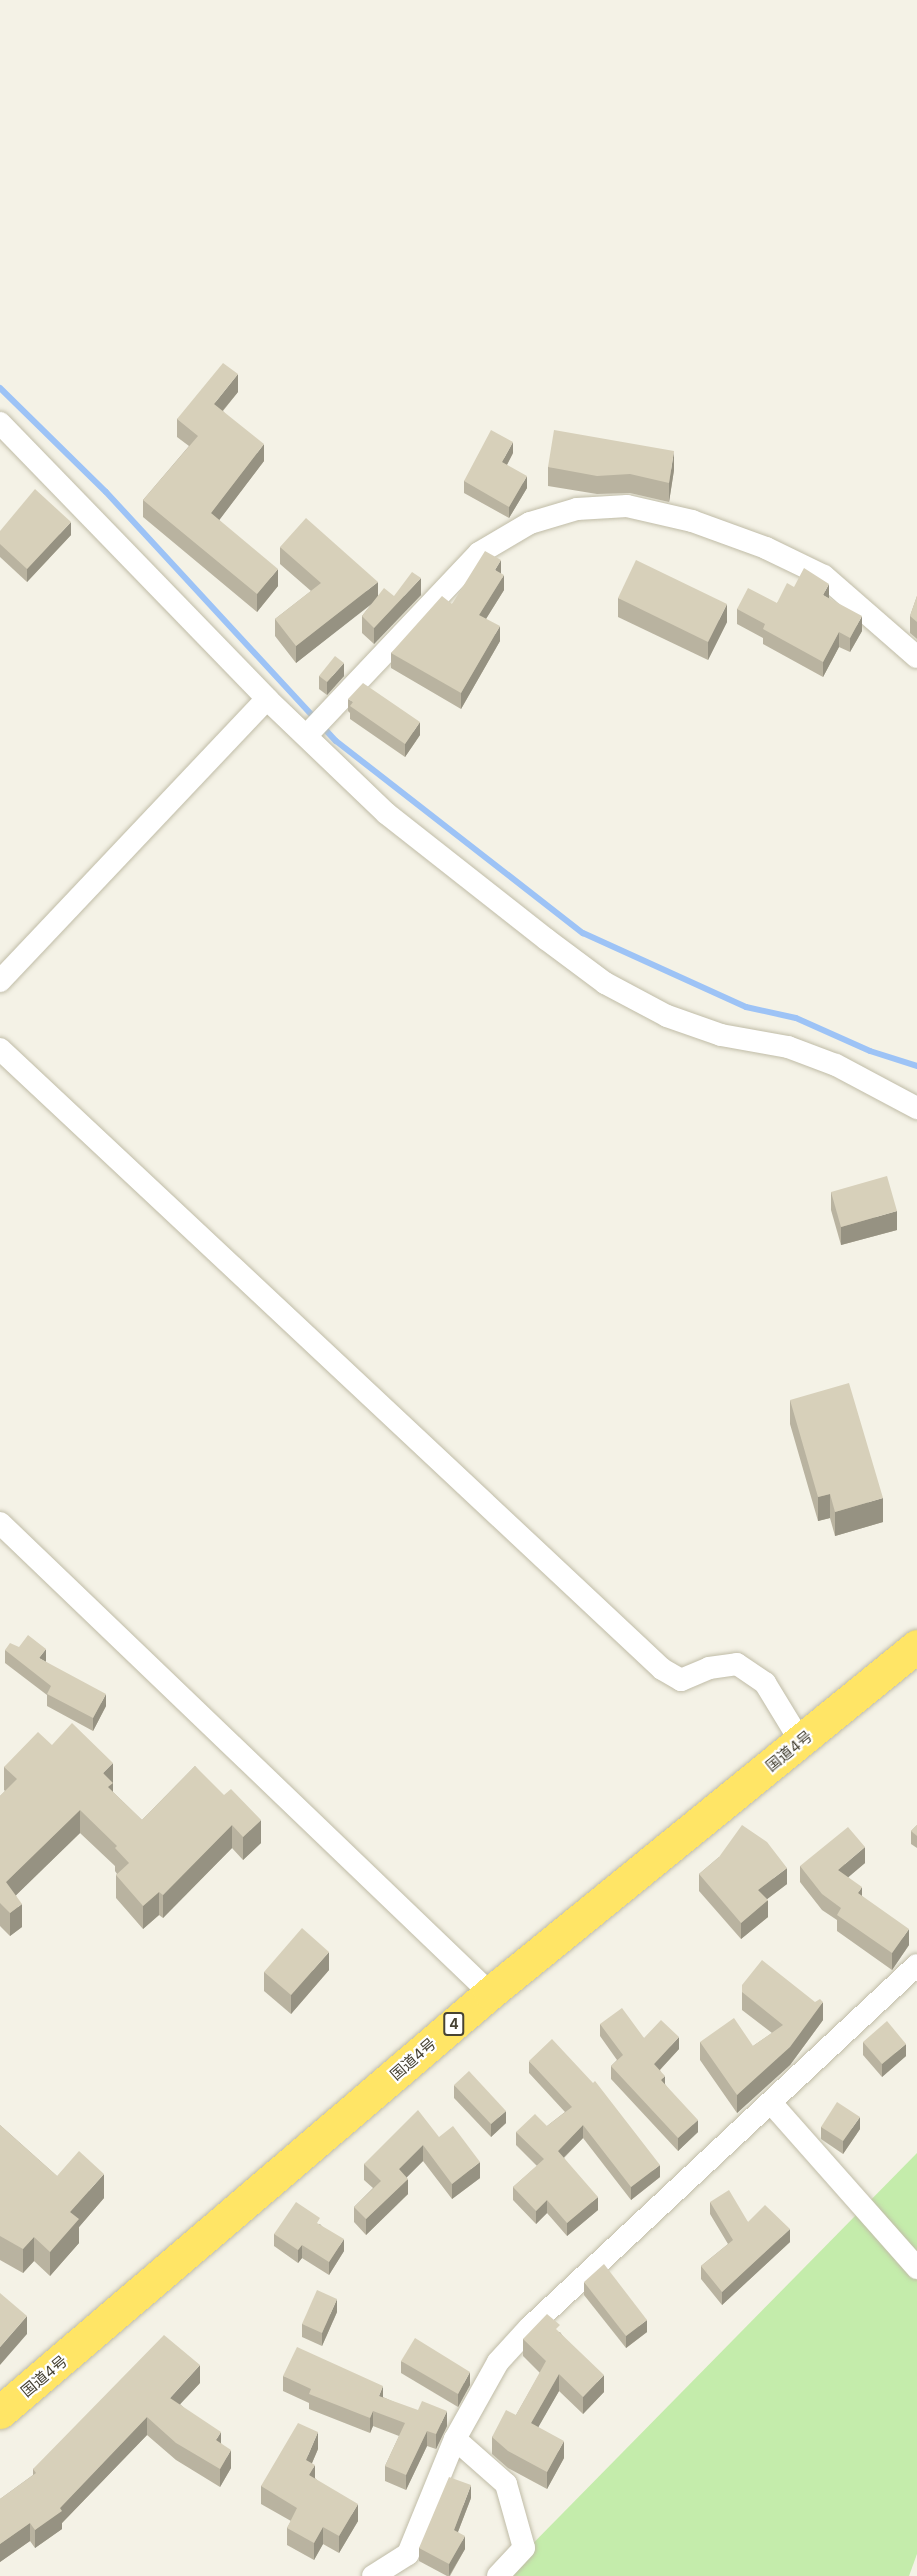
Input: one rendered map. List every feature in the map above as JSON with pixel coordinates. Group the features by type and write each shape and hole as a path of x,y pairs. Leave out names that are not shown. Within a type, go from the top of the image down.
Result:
{"highway":[{"name":"国道4号","path":"0,2412 490,1993 917,1646"}],"street":[{"path":"0,423 267,699 316,726 387,814 605,983 678,1020 722,1035 788,1047 836,1065 917,1108"},
{"path":"316,726 479,553 530,523 577,509 627,506 692,521 766,548 824,576 917,657"},
{"path":"0,981 267,699"},
{"path":"0,1049 662,1669 681,1680 709,1668 737,1664 765,1683 801,1742"},
{"path":"0,1523 490,1993"},
{"path":"373,2576 408,2554 455,2439 498,2362 529,2328 772,2104 917,1965"},
{"path":"772,2104 917,2268"},
{"path":"455,2439 506,2484 524,2548 498,2576"}],"green space":[{"path":"917,2153 917,2554 909,2576 501,2576"}],"building":[{"path":"223,363 238,374 214,404 264,444 211,513 278,569 257,594 143,500 198,436 177,419"},
{"path":"491,430 513,442 502,462 527,476 509,507 464,481"},
{"path":"554,430 674,451 669,483 630,474 597,476 548,467"},
{"path":"35,489 71,522 27,569 0,544 0,531"},
{"path":"306,518 378,582 296,646 275,619 321,583 280,547"},
{"path":"485,551 501,560 495,570 504,575 479,615 500,626 461,693 391,653 442,596 452,604"},
{"path":"636,560 727,604 708,642 618,598"},
{"path":"804,568 829,584 823,595 862,616 850,638 839,632 823,662 763,629 765,624 737,609 748,588 777,603 787,583 794,587"},
{"path":"412,572 421,578 374,628 362,616 384,588 394,596"},
{"path":"917,596 917,622 910,616"},
{"path":"335,656 344,663 327,682 319,676"},
{"path":"363,683 420,722 405,744 350,706 353,702 348,699"},
{"path":"887,1176 897,1211 841,1227 831,1192"},
{"path":"849,1383 883,1498 835,1512 830,1494 818,1497 790,1400"},
{"path":"28,1635 46,1649 39,1658 106,1694 93,1718 47,1694 51,1686 5,1650 10,1643 19,1647"},
{"path":"72,1723 113,1763 103,1773 113,1783 108,1787 142,1820 195,1766 224,1795 231,1789 261,1820 243,1837 232,1825 163,1895 159,1892 143,1906 116,1875 129,1863 115,1848 117,1846 80,1810 6,1882 22,1904 10,1913 0,1903 0,1796 17,1779 4,1767 38,1732 52,1745"},
{"path":"742,1825 767,1842 787,1868 758,1890 768,1900 741,1923 699,1874 719,1857"},
{"path":"917,1825 917,1836 911,1831"},
{"path":"848,1827 865,1847 838,1870 862,1887 858,1893 909,1929 892,1953 837,1915 841,1908 822,1894 800,1866"},
{"path":"302,1928 329,1952 291,1995 264,1972"},
{"path":"762,1960 815,2002 820,1999 823,2002 790,2047 737,2095 700,2042 734,2018 753,2046 783,2025 742,1992 742,1985"},
{"path":"622,2008 644,2038 661,2020 679,2037 654,2064 665,2076 661,2080 698,2120 678,2138 611,2066 623,2055 600,2024"},
{"path":"887,2021 906,2044 882,2064 863,2042"},
{"path":"552,2039 593,2083 595,2081 660,2165 631,2187 583,2125 558,2151 598,2197 567,2223 547,2200 536,2211 513,2187 544,2159 516,2132 535,2114 547,2126 572,2107 529,2061"},
{"path":"469,2071 506,2111 491,2124 454,2085"},
{"path":"837,2102 860,2117 843,2141 821,2127"},
{"path":"418,2110 439,2137 453,2126 480,2162 452,2184 423,2145 399,2169 408,2179 366,2219 354,2207 381,2181 364,2164"},
{"path":"0,2125 57,2176 79,2151 104,2174 70,2212 79,2219 50,2252 34,2237 23,2249 0,2236"},
{"path":"729,2190 748,2222 765,2205 790,2229 722,2292 701,2266 733,2240 710,2202"},
{"path":"296,2202 320,2218 317,2223 344,2239 329,2262 302,2245 298,2250 274,2234"},
{"path":"604,2264 647,2320 626,2336 584,2282"},
{"path":"317,2290 337,2299 322,2333 302,2324"},
{"path":"0,2293 27,2316 0,2347"},
{"path":"547,2314 560,2325 556,2329 604,2375 583,2397 559,2374 531,2423 564,2441 547,2472 508,2451 492,2437 506,2410 516,2415 546,2361 523,2339"},
{"path":"164,2335 200,2365 170,2398 221,2432 216,2440 231,2450 220,2469 176,2443 147,2417 60,2508 62,2511 35,2530 30,2523 0,2544 0,2499 36,2473 33,2469"},
{"path":"415,2338 470,2372 458,2394 401,2361"},
{"path":"297,2347 383,2386 379,2396 418,2410 422,2401 447,2411 436,2434 427,2431 406,2475 385,2466 405,2423 373,2411 370,2418 309,2394 311,2389 283,2376"},
{"path":"298,2423 318,2432 306,2460 315,2465 309,2475 358,2504 339,2536 323,2527 314,2543 287,2528 297,2508 261,2486"},
{"path":"449,2477 471,2485 454,2530 465,2536 449,2564 419,2548"}],"waterway":[{"path":"0,388 106,492 336,741 583,933 746,1007 796,1018 870,1051 917,1066"}]}
